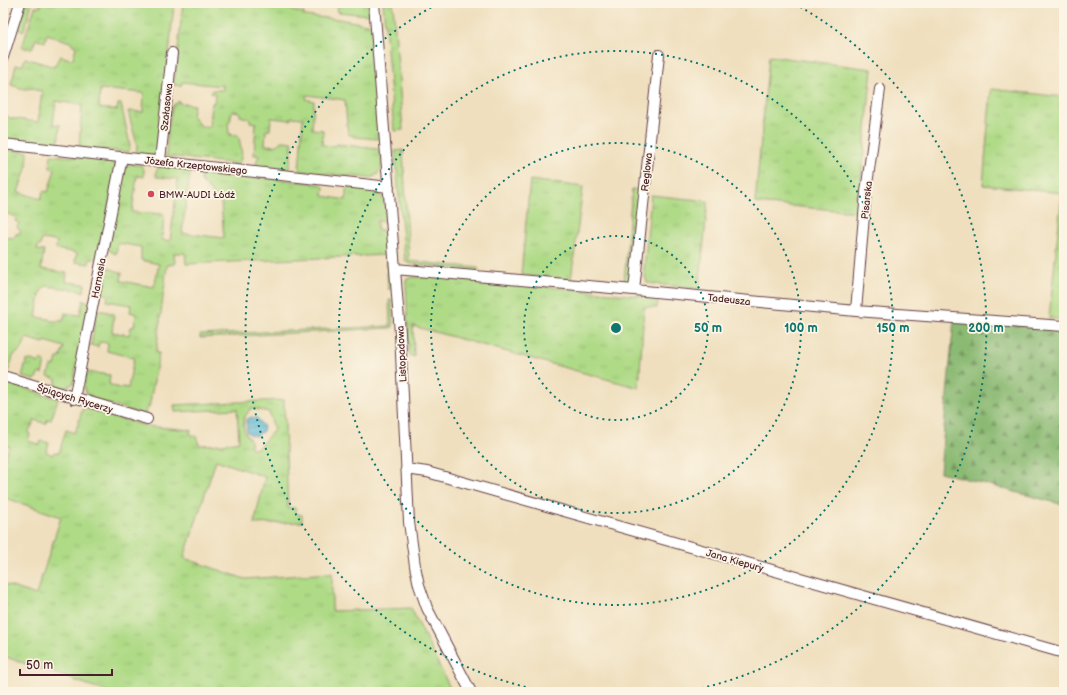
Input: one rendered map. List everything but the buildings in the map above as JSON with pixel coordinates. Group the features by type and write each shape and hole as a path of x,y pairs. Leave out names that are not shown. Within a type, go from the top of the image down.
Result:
{"street":[{"path":"4,52 20,3"},
{"name":"Listopadowa","path":"374,3 400,333 410,534 419,585 427,608 471,692"},
{"name":"Szałasowa","path":"160,160 172,53"},
{"name":"Reglowa","path":"634,290 659,55"},
{"name":"Pisarska","path":"856,311 866,192 880,89"},
{"name":"Józefa Krzeptowskiego","path":"3,144 160,160 389,187"},
{"name":"Harnasia","path":"74,399 122,157"},
{"name":"Tadeusza","path":"395,269 856,311 1064,326"},
{"name":"Śpiących Rycerzy","path":"3,376 74,399 147,420"},
{"name":"Jana Kiepury","path":"406,469 427,472 1064,653"}],"green space":[{"path":"26,3 32,3 24,30 22,31 18,29"},
{"path":"37,3 174,3 160,149 154,156 136,154 137,145 128,111 143,112 144,93 100,89 99,108 117,110 118,104 121,104 130,145 129,152 79,148 82,105 56,101 53,124 60,125 58,145 3,140 3,115 7,115 9,118 38,122 42,91 35,90 34,88 24,89 11,85 16,65 23,65 25,58 54,67 60,56 70,59 73,58 76,47 70,42 47,34 45,42 36,39 32,49 24,48 22,46 35,7 41,7 41,5"},
{"path":"183,3 293,3 292,11 304,13 304,16 338,19 372,25 379,138 355,137 348,134 345,100 307,95 306,99 314,101 312,129 323,130 322,145 336,146 336,144 378,149 381,152 382,160 378,174 369,178 299,171 303,118 291,117 291,120 271,118 270,130 266,130 265,145 275,146 283,141 293,142 289,171 257,167 256,163 259,155 254,155 256,123 250,122 250,119 240,116 240,112 232,111 228,124 229,134 238,135 242,154 238,164 166,156 168,127 173,105 179,101 179,103 194,105 192,115 200,126 210,127 212,103 214,103 215,94 211,93 212,90 223,90 223,86 182,82 181,86 174,85"},
{"path":"337,3 369,3 369,15 338,12"},
{"path":"383,3 393,3 403,130 394,131"},
{"path":"769,56 872,69 858,212 755,203"},
{"path":"991,89 1064,97 1064,320 1049,318 1062,193 983,185"},
{"path":"3,149 28,152 27,166 18,192 41,199 43,191 48,192 55,169 50,168 51,155 110,160 116,165 103,240 100,240 97,259 90,258 89,264 75,262 77,253 56,249 57,241 42,239 37,250 44,251 41,269 67,273 66,282 85,284 84,292 46,286 41,291 36,317 49,319 51,321 63,321 65,313 80,315 83,300 90,302 73,384 63,388 56,387 56,379 48,376 51,366 55,365 57,358 60,358 64,347 45,341 44,343 26,338 22,349 13,356 8,374 3,372 3,237 14,238 16,234 21,232 17,227 19,223 15,221 16,217 3,212"},
{"path":"403,150 409,261 478,268 479,271 410,264 405,260 395,151"},
{"path":"127,164 141,165 144,170 144,177 137,176 132,212 164,214 162,240 170,241 178,179 156,177 156,171 160,166 188,169 190,173 182,233 224,238 221,203 201,181 201,175 204,171 321,184 324,187 323,196 346,200 346,189 348,187 368,189 379,192 384,201 387,221 377,221 377,230 387,230 389,234 392,289 388,289 386,255 186,264 185,253 174,253 175,264 167,265 156,353 159,353 149,408 146,409 145,415 89,398 85,392 84,385 87,372 110,375 109,384 121,389 122,387 128,388 134,358 107,351 108,343 99,342 98,347 91,345 97,311 104,311 114,314 112,332 129,335 131,327 134,327 136,314 130,312 131,305 107,301 108,295 101,293 96,305 103,266 122,273 121,281 154,287 159,264 141,260 141,247 118,243 116,254 107,249 124,171"},
{"path":"530,180 583,187 571,280 521,275"},
{"path":"632,189 642,190 632,275 629,281 624,282"},
{"path":"651,195 708,201 699,289 647,283 644,271"},
{"path":"414,277 447,277 650,297 658,302 657,308 644,307 639,388 413,326 414,357 409,355 406,279"},
{"path":"389,300 392,300 393,327 390,328 200,338 200,335 390,326"},
{"path":"954,319 1064,326 1064,505 940,472"},
{"path":"31,360 39,363 40,360 45,362 42,374 39,373 35,380 22,377 26,361"},
{"path":"3,381 58,399 51,420 47,419 46,424 35,420 28,433 30,434 28,441 40,445 41,441 49,443 46,452 53,455 54,452 59,453 66,430 75,433 83,408 146,426 191,430 190,434 197,437 199,445 223,444 239,441 237,409 175,412 174,405 284,400 288,508 295,508 297,514 302,515 302,522 254,524 265,477 216,460 184,558 245,579 332,573 332,611 411,608 452,692 109,692 3,656 3,584 36,595 61,517 3,497 3,464 9,446 3,444","holes":["251,408 269,412 274,430 258,448 254,449 251,447 251,441 244,430 244,418"]}],"water":[{"path":"251,417 257,418 264,427 263,431 256,436 250,435 247,432 246,420"}],"place":[{"name":"BMW-AUDI Łódź","path":"151,194"}]}
